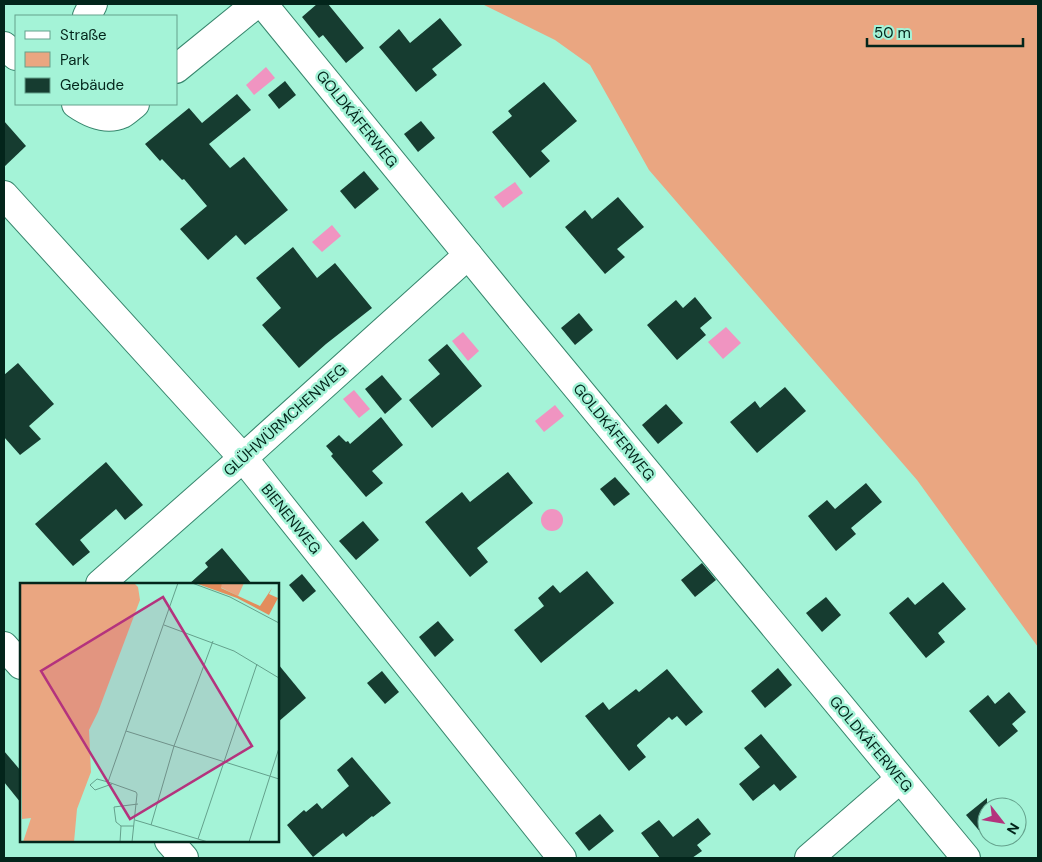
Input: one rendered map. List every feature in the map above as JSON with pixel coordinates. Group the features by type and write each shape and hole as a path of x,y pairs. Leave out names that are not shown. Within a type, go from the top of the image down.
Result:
{"street":[{"name":"GOLDKÄFERWEG","path":"263,4 966,858"},
{"path":"178,67 243,9"},
{"path":"4,46 15,55"},
{"path":"77,105 86,111 106,118 122,114 134,105"},
{"name":"BIENENWEG","path":"4,195 243,458 562,858"},
{"name":"GLÜHWÜRMCHENWEG","path":"101,583 468,255"},
{"path":"809,858 900,779"},
{"path":"170,842 184,858"}],"green space":[{"path":"482,4 1038,4 1038,647 917,480 649,170 590,65 555,40"}],"shaded area":[{"path":"266,67 275,78 254,95 246,85"},
{"path":"515,182 523,193 503,208 494,197"},
{"path":"332,225 341,236 322,252 312,242"},
{"path":"726,327 741,343 723,359 708,342"},
{"path":"463,332 479,351 468,361 452,341"},
{"path":"354,390 370,409 359,418 343,399"},
{"path":"555,405 564,416 544,432 535,421"},
{"path":"552,509 560,512 563,520 560,528 552,531 544,528 541,520 544,512"}],"building":[{"path":"317,4 328,4 364,48 346,63 323,35 319,38 302,17"},
{"path":"440,18 462,45 432,69 437,75 416,92 379,47 399,29 410,43"},
{"path":"285,81 296,95 279,109 268,95"},
{"path":"544,82 577,121 541,151 550,161 530,178 492,132 512,116 508,111"},
{"path":"237,94 251,110 209,144 230,168 244,157 288,210 245,245 236,235 208,260 180,229 207,206 184,179 182,180 162,159 160,161 145,144 189,108 202,123"},
{"path":"4,121 26,146 4,167"},
{"path":"421,121 435,138 418,152 404,134"},
{"path":"364,171 379,189 355,209 340,191"},
{"path":"618,197 644,227 617,249 625,257 605,274 565,227 585,210 592,219"},
{"path":"293,247 317,278 335,263 372,308 299,368 262,325 281,308 256,278"},
{"path":"695,297 712,318 700,328 706,335 677,360 647,325 676,300 683,308"},
{"path":"579,313 593,330 575,345 561,328"},
{"path":"447,344 482,386 432,428 409,400 440,374 428,360"},
{"path":"18,363 54,404 29,426 41,439 20,455 4,437 4,375"},
{"path":"382,375 402,399 385,414 365,389"},
{"path":"785,387 806,411 757,453 730,422 755,401 760,408"},
{"path":"666,404 683,423 658,444 642,425"},
{"path":"381,417 403,445 372,471 383,483 366,497 331,456 333,454 326,446 339,435 350,444"},
{"path":"106,462 143,505 125,520 116,509 80,540 90,552 73,566 35,524"},
{"path":"508,472 533,503 477,548 488,562 470,577 425,522 462,492 470,502"},
{"path":"615,477 630,494 614,506 600,489"},
{"path":"866,483 882,502 851,528 856,534 836,551 808,516 827,500 835,509"},
{"path":"363,521 379,540 356,560 339,541"},
{"path":"222,548 251,583 190,583 208,567 205,563"},
{"path":"702,563 716,580 695,597 681,580"},
{"path":"587,571 614,603 541,663 514,630 544,606 538,598 553,585 560,593"},
{"path":"302,574 316,591 303,602 289,585"},
{"path":"943,582 966,609 938,633 945,642 926,658 889,613 908,597 915,605"},
{"path":"826,597 841,615 822,632 806,613"},
{"path":"438,621 454,640 435,657 419,637"},
{"path":"279,665 306,698 279,721"},
{"path":"778,668 792,685 765,708 751,691"},
{"path":"667,669 703,712 686,726 677,716 672,720 669,717 637,745 646,757 629,771 585,716 603,702 609,710 636,689 639,692"},
{"path":"382,671 399,692 385,704 367,683"},
{"path":"1009,692 1026,712 1012,724 1018,731 999,747 969,711 988,695 995,704"},
{"path":"761,734 797,777 780,791 774,784 753,801 739,784 760,767 744,748"},
{"path":"4,751 20,770 20,802 4,782"},
{"path":"352,757 391,803 346,837 343,833 313,857 287,825 304,810 306,812 317,803 322,809 349,786 337,770"},
{"path":"977,806 977,828 966,815"},
{"path":"600,814 614,831 589,851 575,833"},
{"path":"698,818 711,834 697,845 702,851 692,858 660,858 641,833 659,820 673,837"}]}
